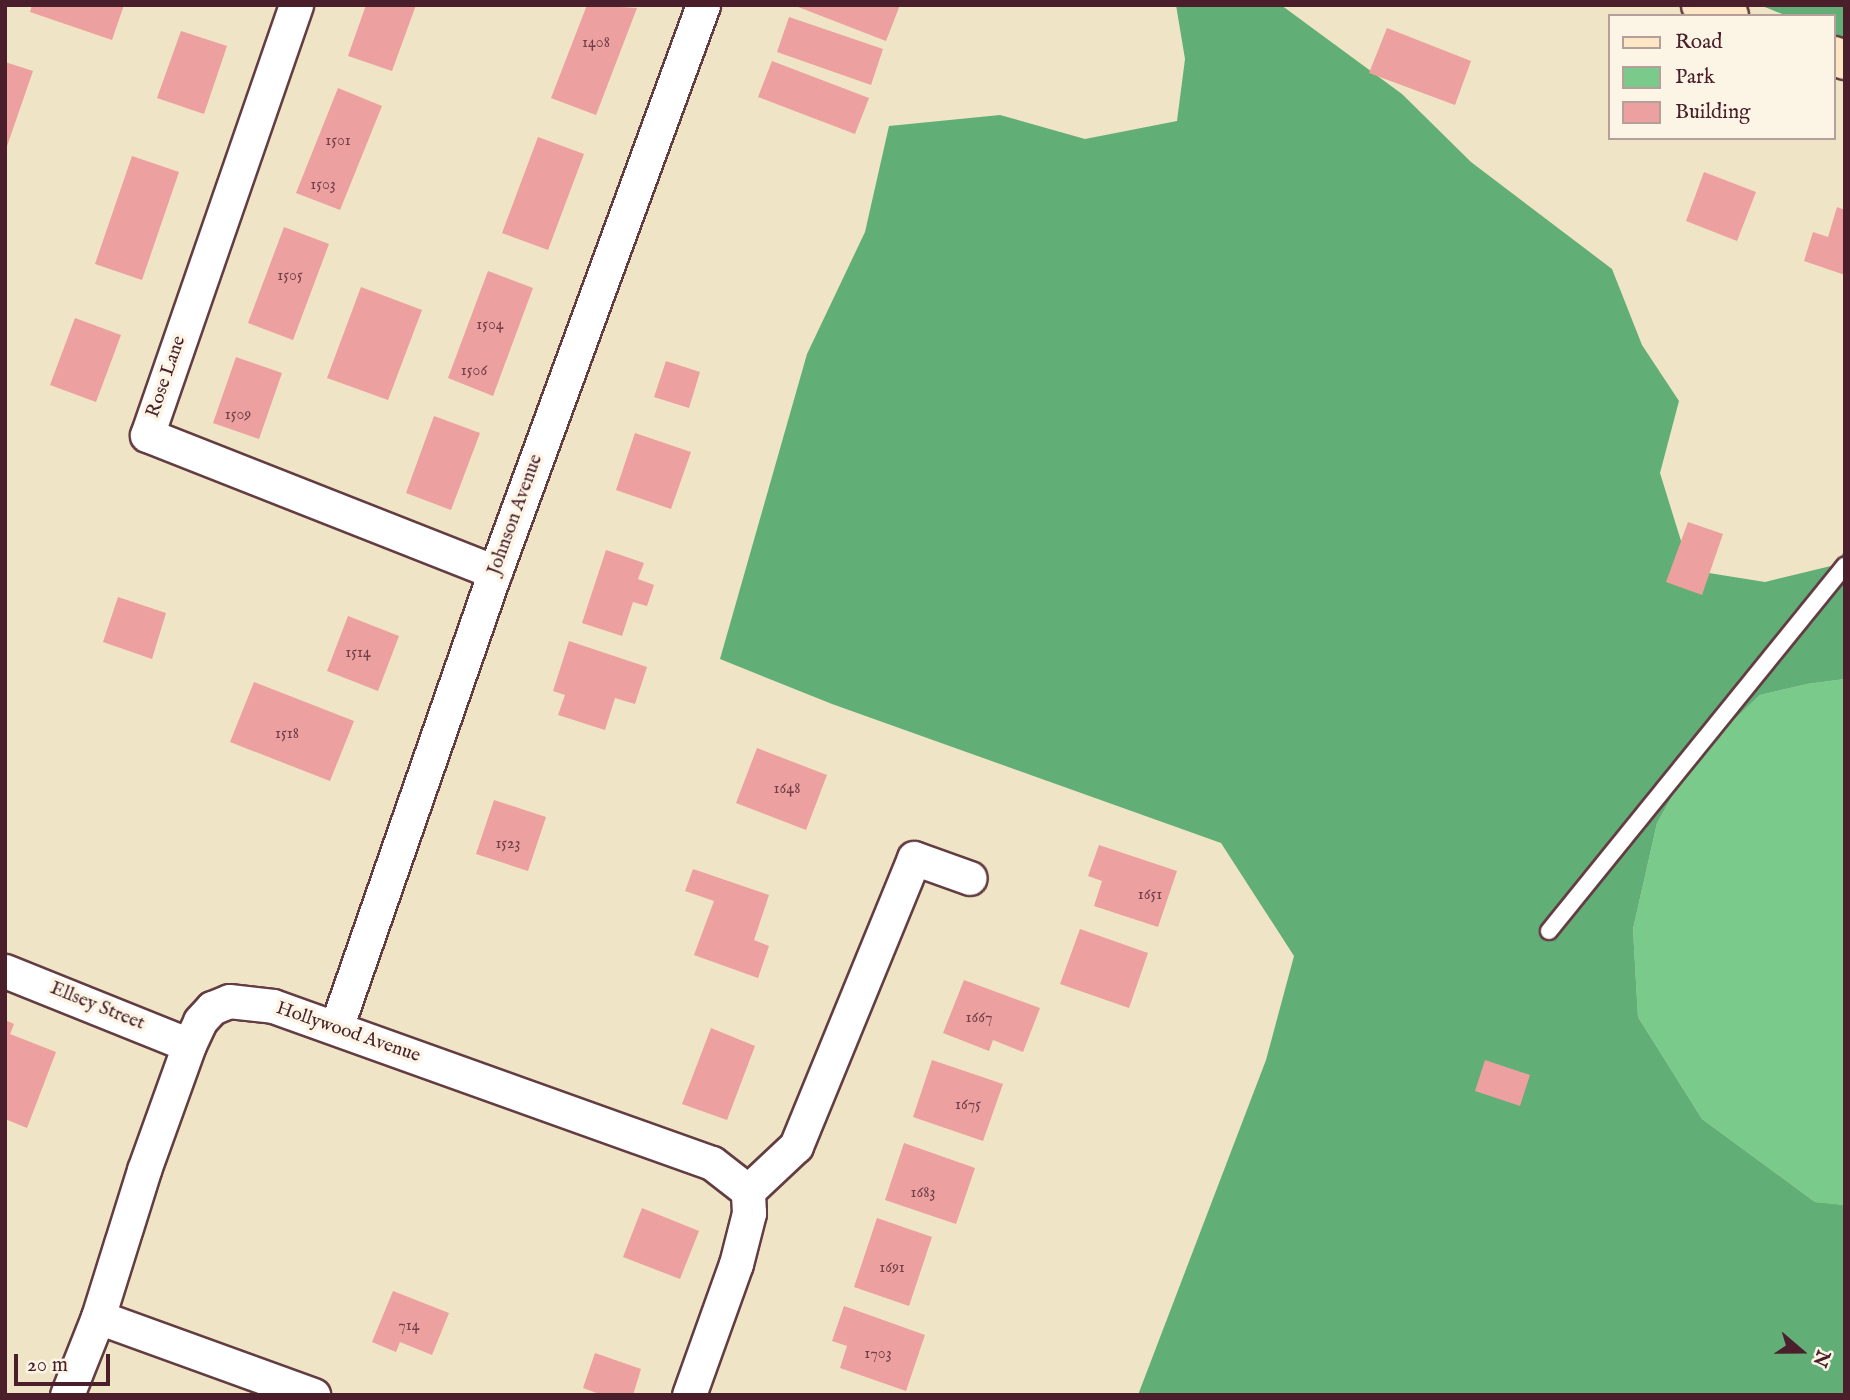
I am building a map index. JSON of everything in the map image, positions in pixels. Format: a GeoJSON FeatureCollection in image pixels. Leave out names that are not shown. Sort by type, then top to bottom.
{"type":"FeatureCollection","features":[{"type":"Feature","properties":{"kind":"street","name":"Rose Lane"},"geometry":{"type":"LineString","coordinates":[[296,5],[147,435],[495,572]]}},
{"type":"Feature","properties":{"kind":"street","name":"Johnson Avenue"},"geometry":{"type":"LineString","coordinates":[[336,1028],[495,572],[703,5]]}},
{"type":"Feature","properties":{"kind":"street"},"geometry":{"type":"LineString","coordinates":[[1702,5],[1724,14]]}},
{"type":"Feature","properties":{"kind":"street"},"geometry":{"type":"LineString","coordinates":[[689,1395],[736,1264],[749,1213],[748,1191],[796,1146],[915,858],[970,878]]}},
{"type":"Feature","properties":{"kind":"street","name":"Ellsey Street"},"geometry":{"type":"LineString","coordinates":[[5,971],[189,1045]]}},
{"type":"Feature","properties":{"kind":"street","name":"Hollywood Avenue"},"geometry":{"type":"LineString","coordinates":[[67,1395],[98,1317],[144,1170],[189,1045],[200,1021],[212,1008],[229,1001],[273,1006],[712,1163],[748,1191]]}},
{"type":"Feature","properties":{"kind":"street"},"geometry":{"type":"LineString","coordinates":[[98,1317],[313,1395]]}},
{"type":"Feature","properties":{"kind":"lane"},"geometry":{"type":"LineString","coordinates":[[1549,931],[1845,566]]}},
{"type":"Feature","properties":{"kind":"green space"},"geometry":{"type":"Polygon","coordinates":[[[1176,5],[1281,5],[1402,94],[1471,162],[1612,269],[1642,345],[1679,401],[1660,473],[1690,570],[1765,582],[1835,565],[1845,550],[1845,679],[1807,684],[1760,695],[1694,758],[1657,823],[1633,929],[1638,1017],[1702,1119],[1815,1202],[1845,1205],[1845,1395],[1138,1395],[1266,1060],[1294,956],[1221,843],[832,704],[720,659],[807,354],[865,232],[889,126],[1000,115],[1085,139],[1177,121],[1185,59],[1176,5]]]}},
{"type":"Feature","properties":{"kind":"green space"},"geometry":{"type":"Polygon","coordinates":[[[1760,5],[1845,5],[1845,38],[1836,35],[1836,14],[1782,14],[1760,5]]]}},
{"type":"Feature","properties":{"kind":"green space"},"geometry":{"type":"Polygon","coordinates":[[[1845,679],[1845,1205],[1815,1202],[1702,1119],[1638,1017],[1633,929],[1657,823],[1694,758],[1760,695],[1807,684],[1845,679]]]}},
{"type":"Feature","properties":{"kind":"building"},"geometry":{"type":"Polygon","coordinates":[[[32,5],[124,5],[112,40],[30,12],[32,5]]]}},
{"type":"Feature","properties":{"kind":"building"},"geometry":{"type":"Polygon","coordinates":[[[366,5],[416,5],[392,71],[348,56],[366,5]]]}},
{"type":"Feature","properties":{"kind":"building"},"geometry":{"type":"Polygon","coordinates":[[[587,5],[637,8],[596,115],[551,98],[587,5]]]}},
{"type":"Feature","properties":{"kind":"building"},"geometry":{"type":"Polygon","coordinates":[[[793,5],[900,5],[886,41],[793,5]]]}},
{"type":"Feature","properties":{"kind":"building"},"geometry":{"type":"Polygon","coordinates":[[[789,17],[883,49],[871,85],[777,52],[789,17]]]}},
{"type":"Feature","properties":{"kind":"building"},"geometry":{"type":"Polygon","coordinates":[[[1387,28],[1471,61],[1455,105],[1369,73],[1387,28]]]}},
{"type":"Feature","properties":{"kind":"building"},"geometry":{"type":"Polygon","coordinates":[[[181,31],[227,46],[204,114],[157,98],[181,31]]]}},
{"type":"Feature","properties":{"kind":"building"},"geometry":{"type":"Polygon","coordinates":[[[772,61],[869,98],[855,134],[758,97],[772,61]]]}},
{"type":"Feature","properties":{"kind":"building"},"geometry":{"type":"Polygon","coordinates":[[[5,62],[33,71],[6,149],[5,149],[5,62]]]}},
{"type":"Feature","properties":{"kind":"building"},"geometry":{"type":"Polygon","coordinates":[[[338,88],[382,106],[340,210],[296,193],[338,88]]]}},
{"type":"Feature","properties":{"kind":"building"},"geometry":{"type":"Polygon","coordinates":[[[538,137],[584,154],[548,250],[502,233],[538,137]]]}},
{"type":"Feature","properties":{"kind":"building"},"geometry":{"type":"Polygon","coordinates":[[[132,156],[179,172],[142,280],[95,264],[132,156]]]}},
{"type":"Feature","properties":{"kind":"building"},"geometry":{"type":"Polygon","coordinates":[[[1704,172],[1756,192],[1737,241],[1686,221],[1704,172]]]}},
{"type":"Feature","properties":{"kind":"building"},"geometry":{"type":"Polygon","coordinates":[[[1837,207],[1845,210],[1845,275],[1804,261],[1813,232],[1828,237],[1837,207]]]}},
{"type":"Feature","properties":{"kind":"building"},"geometry":{"type":"Polygon","coordinates":[[[284,227],[329,244],[293,340],[248,323],[284,227]]]}},
{"type":"Feature","properties":{"kind":"building"},"geometry":{"type":"Polygon","coordinates":[[[488,271],[533,288],[493,396],[448,378],[488,271]]]}},
{"type":"Feature","properties":{"kind":"building"},"geometry":{"type":"Polygon","coordinates":[[[361,287],[422,310],[388,400],[327,378],[361,287]]]}},
{"type":"Feature","properties":{"kind":"building"},"geometry":{"type":"Polygon","coordinates":[[[75,318],[121,335],[96,402],[50,385],[75,318]]]}},
{"type":"Feature","properties":{"kind":"building"},"geometry":{"type":"Polygon","coordinates":[[[236,357],[282,373],[259,439],[213,423],[236,357]]]}},
{"type":"Feature","properties":{"kind":"building"},"geometry":{"type":"Polygon","coordinates":[[[666,361],[700,372],[689,408],[654,397],[666,361]]]}},
{"type":"Feature","properties":{"kind":"building"},"geometry":{"type":"Polygon","coordinates":[[[434,416],[480,433],[451,510],[406,493],[434,416]]]}},
{"type":"Feature","properties":{"kind":"building"},"geometry":{"type":"Polygon","coordinates":[[[635,433],[691,452],[671,509],[616,490],[635,433]]]}},
{"type":"Feature","properties":{"kind":"building"},"geometry":{"type":"Polygon","coordinates":[[[1688,522],[1723,534],[1702,595],[1666,582],[1688,522]]]}},
{"type":"Feature","properties":{"kind":"building"},"geometry":{"type":"Polygon","coordinates":[[[606,550],[644,563],[638,579],[654,585],[647,606],[633,602],[622,636],[582,623],[606,550]]]}},
{"type":"Feature","properties":{"kind":"building"},"geometry":{"type":"Polygon","coordinates":[[[118,597],[166,613],[152,659],[103,642],[118,597]]]}},
{"type":"Feature","properties":{"kind":"building"},"geometry":{"type":"Polygon","coordinates":[[[348,616],[399,636],[378,691],[327,671],[348,616]]]}},
{"type":"Feature","properties":{"kind":"building"},"geometry":{"type":"Polygon","coordinates":[[[569,641],[647,667],[635,704],[615,698],[605,730],[558,715],[565,695],[553,691],[569,641]]]}},
{"type":"Feature","properties":{"kind":"building"},"geometry":{"type":"Polygon","coordinates":[[[254,682],[354,721],[330,781],[230,742],[254,682]]]}},
{"type":"Feature","properties":{"kind":"building"},"geometry":{"type":"Polygon","coordinates":[[[757,748],[827,775],[806,830],[736,803],[757,748]]]}},
{"type":"Feature","properties":{"kind":"building"},"geometry":{"type":"Polygon","coordinates":[[[494,800],[546,817],[528,871],[476,854],[494,800]]]}},
{"type":"Feature","properties":{"kind":"building"},"geometry":{"type":"Polygon","coordinates":[[[1099,845],[1177,871],[1158,927],[1094,906],[1102,881],[1088,876],[1099,845]]]}},
{"type":"Feature","properties":{"kind":"building"},"geometry":{"type":"Polygon","coordinates":[[[693,869],[769,895],[754,940],[769,946],[758,978],[694,955],[714,901],[685,891],[693,869]]]}},
{"type":"Feature","properties":{"kind":"building"},"geometry":{"type":"Polygon","coordinates":[[[1080,929],[1148,953],[1129,1008],[1060,984],[1080,929]]]}},
{"type":"Feature","properties":{"kind":"building"},"geometry":{"type":"Polygon","coordinates":[[[964,980],[1040,1008],[1023,1052],[993,1040],[989,1051],[943,1033],[964,980]]]}},
{"type":"Feature","properties":{"kind":"building"},"geometry":{"type":"Polygon","coordinates":[[[5,1020],[14,1024],[10,1034],[56,1052],[27,1128],[5,1119],[5,1020]]]}},
{"type":"Feature","properties":{"kind":"building"},"geometry":{"type":"Polygon","coordinates":[[[711,1028],[755,1046],[727,1120],[682,1104],[711,1028]]]}},
{"type":"Feature","properties":{"kind":"building"},"geometry":{"type":"Polygon","coordinates":[[[932,1060],[1003,1084],[983,1141],[913,1117],[932,1060]]]}},
{"type":"Feature","properties":{"kind":"building"},"geometry":{"type":"Polygon","coordinates":[[[1485,1060],[1530,1075],[1520,1106],[1475,1091],[1485,1060]]]}},
{"type":"Feature","properties":{"kind":"building"},"geometry":{"type":"Polygon","coordinates":[[[904,1143],[975,1168],[956,1224],[885,1200],[904,1143]]]}},
{"type":"Feature","properties":{"kind":"building"},"geometry":{"type":"Polygon","coordinates":[[[642,1208],[699,1231],[680,1279],[623,1257],[642,1208]]]}},
{"type":"Feature","properties":{"kind":"building"},"geometry":{"type":"Polygon","coordinates":[[[877,1218],[932,1237],[909,1306],[854,1287],[877,1218]]]}},
{"type":"Feature","properties":{"kind":"building"},"geometry":{"type":"Polygon","coordinates":[[[393,1291],[449,1313],[432,1355],[400,1342],[396,1352],[372,1342],[393,1291]]]}},
{"type":"Feature","properties":{"kind":"building"},"geometry":{"type":"Polygon","coordinates":[[[844,1306],[925,1335],[906,1391],[840,1368],[847,1346],[832,1341],[844,1306]]]}},
{"type":"Feature","properties":{"kind":"building"},"geometry":{"type":"Polygon","coordinates":[[[595,1353],[641,1369],[633,1395],[602,1395],[583,1388],[595,1353]]]}}]}
